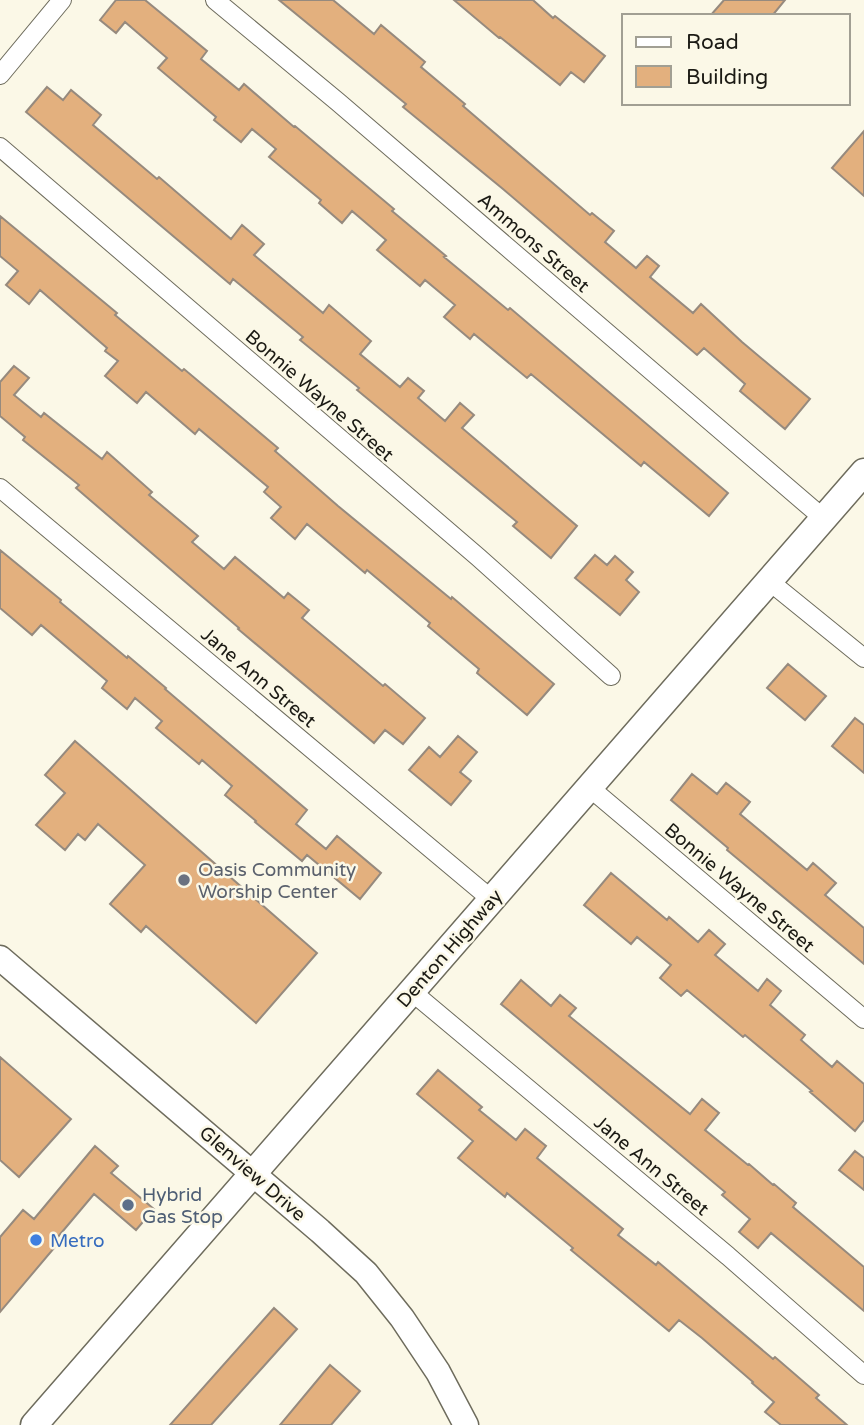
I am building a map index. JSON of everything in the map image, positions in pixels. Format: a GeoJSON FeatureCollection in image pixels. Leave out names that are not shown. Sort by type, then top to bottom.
{"type":"FeatureCollection","features":[{"type":"Feature","properties":{"kind":"main road","name":"Denton Highway"},"geometry":{"type":"LineString","coordinates":[[34,1425],[864,472]]}},
{"type":"Feature","properties":{"kind":"main road","name":"Glenview Drive"},"geometry":{"type":"LineString","coordinates":[[0,958],[366,1273],[417,1339],[466,1425]]}},
{"type":"Feature","properties":{"kind":"street"},"geometry":{"type":"LineString","coordinates":[[0,75],[62,0]]}},
{"type":"Feature","properties":{"kind":"street","name":"Ammons Street"},"geometry":{"type":"LineString","coordinates":[[215,0],[349,111],[823,518]]}},
{"type":"Feature","properties":{"kind":"street","name":"Bonnie Wayne Street"},"geometry":{"type":"LineString","coordinates":[[0,147],[478,558],[611,676]]}},
{"type":"Feature","properties":{"kind":"street","name":"Jane Ann Street"},"geometry":{"type":"LineString","coordinates":[[0,488],[491,899]]}},
{"type":"Feature","properties":{"kind":"street"},"geometry":{"type":"LineString","coordinates":[[769,581],[864,658]]}},
{"type":"Feature","properties":{"kind":"street","name":"Bonnie Wayne Street"},"geometry":{"type":"LineString","coordinates":[[589,787],[864,1019]]}},
{"type":"Feature","properties":{"kind":"street","name":"Jane Ann Street"},"geometry":{"type":"LineString","coordinates":[[411,990],[728,1256],[864,1375]]}},
{"type":"Feature","properties":{"kind":"building"},"geometry":{"type":"Polygon","coordinates":[[[116,0],[145,0],[207,51],[201,59],[239,90],[244,84],[295,126],[394,209],[392,211],[446,256],[444,257],[508,310],[510,308],[728,493],[709,516],[644,462],[641,466],[531,374],[527,378],[474,334],[470,339],[444,317],[455,305],[425,280],[420,286],[377,250],[386,240],[352,211],[342,223],[319,203],[321,200],[269,157],[276,149],[252,129],[241,142],[214,120],[216,117],[158,68],[167,58],[125,22],[116,33],[100,20],[116,0]]]}},
{"type":"Feature","properties":{"kind":"building"},"geometry":{"type":"Polygon","coordinates":[[[279,0],[333,0],[374,34],[381,25],[425,62],[421,67],[465,104],[463,106],[590,215],[592,213],[614,231],[605,242],[636,268],[647,256],[659,266],[650,277],[693,313],[701,304],[810,399],[785,429],[740,391],[745,384],[704,348],[697,355],[403,107],[406,104],[279,0]]]}},
{"type":"Feature","properties":{"kind":"building"},"geometry":{"type":"Polygon","coordinates":[[[454,0],[533,0],[605,56],[584,82],[571,72],[560,85],[454,0]]]}},
{"type":"Feature","properties":{"kind":"building"},"geometry":{"type":"Polygon","coordinates":[[[724,0],[785,0],[774,14],[712,14],[724,0]]]}},
{"type":"Feature","properties":{"kind":"building"},"geometry":{"type":"Polygon","coordinates":[[[47,87],[63,100],[71,90],[101,115],[93,125],[231,239],[242,225],[264,244],[254,255],[323,313],[329,305],[371,341],[360,354],[400,387],[408,378],[424,391],[418,398],[445,421],[460,403],[474,415],[462,428],[577,526],[551,558],[513,526],[517,522],[357,390],[359,388],[300,340],[303,337],[233,279],[230,284],[26,112],[47,87]]]}},
{"type":"Feature","properties":{"kind":"building"},"geometry":{"type":"Polygon","coordinates":[[[864,131],[864,196],[832,168],[864,131]]]}},
{"type":"Feature","properties":{"kind":"building"},"geometry":{"type":"Polygon","coordinates":[[[0,216],[182,371],[184,369],[278,448],[275,451],[338,506],[451,599],[452,597],[554,684],[527,715],[477,673],[479,669],[428,626],[430,623],[307,524],[295,539],[271,518],[281,507],[264,492],[268,487],[199,429],[195,434],[146,392],[137,403],[105,376],[118,361],[105,351],[107,348],[40,290],[29,304],[6,285],[18,271],[0,256],[0,216]]]}},
{"type":"Feature","properties":{"kind":"building"},"geometry":{"type":"Polygon","coordinates":[[[14,366],[29,378],[14,395],[41,417],[44,413],[102,459],[107,452],[152,492],[149,495],[198,536],[192,542],[224,569],[235,557],[284,598],[288,593],[309,610],[302,618],[425,718],[403,744],[385,730],[374,743],[238,629],[76,488],[79,485],[23,440],[25,437],[0,416],[0,382],[14,366]]]}},
{"type":"Feature","properties":{"kind":"building"},"geometry":{"type":"Polygon","coordinates":[[[0,550],[307,810],[296,824],[326,849],[337,836],[381,873],[360,899],[307,855],[302,861],[255,822],[225,795],[232,786],[202,760],[199,764],[156,728],[162,721],[135,698],[127,709],[102,688],[107,681],[41,625],[32,635],[0,608],[0,550]]]}},
{"type":"Feature","properties":{"kind":"building"},"geometry":{"type":"Polygon","coordinates":[[[595,555],[607,565],[615,556],[633,572],[626,580],[639,592],[620,615],[575,578],[595,555]]]}},
{"type":"Feature","properties":{"kind":"building"},"geometry":{"type":"Polygon","coordinates":[[[788,664],[826,696],[805,720],[767,688],[788,664]]]}},
{"type":"Feature","properties":{"kind":"building"},"geometry":{"type":"Polygon","coordinates":[[[855,718],[864,725],[864,773],[832,746],[855,718]]]}},
{"type":"Feature","properties":{"kind":"building"},"geometry":{"type":"Polygon","coordinates":[[[458,736],[477,752],[460,772],[471,781],[451,805],[409,770],[429,747],[440,757],[458,736]]]}},
{"type":"Feature","properties":{"kind":"building"},"geometry":{"type":"Polygon","coordinates":[[[75,741],[317,953],[256,1023],[146,926],[141,932],[110,904],[145,865],[98,824],[85,840],[78,834],[65,850],[36,825],[65,793],[45,775],[75,741]]]}},
{"type":"Feature","properties":{"kind":"building"},"geometry":{"type":"Polygon","coordinates":[[[692,774],[717,794],[726,783],[750,802],[740,814],[807,870],[813,863],[836,883],[825,895],[864,928],[864,964],[671,800],[692,774]]]}},
{"type":"Feature","properties":{"kind":"building"},"geometry":{"type":"Polygon","coordinates":[[[611,873],[698,942],[709,930],[725,944],[715,955],[758,991],[767,979],[781,991],[770,1005],[805,1035],[801,1040],[832,1067],[837,1061],[864,1084],[864,1120],[855,1131],[745,1035],[743,1037],[687,990],[681,996],[660,978],[671,965],[637,937],[631,944],[584,905],[611,873]]]}},
{"type":"Feature","properties":{"kind":"building"},"geometry":{"type":"Polygon","coordinates":[[[521,980],[551,1006],[560,995],[576,1008],[569,1016],[690,1114],[702,1099],[719,1113],[705,1130],[774,1184],[796,1203],[793,1207],[864,1267],[864,1311],[771,1233],[758,1248],[739,1232],[750,1219],[722,1195],[725,1192],[501,1004],[521,980]]]}},
{"type":"Feature","properties":{"kind":"building"},"geometry":{"type":"Polygon","coordinates":[[[0,1057],[71,1119],[19,1177],[0,1160],[0,1057]]]}},
{"type":"Feature","properties":{"kind":"building"},"geometry":{"type":"Polygon","coordinates":[[[438,1070],[482,1107],[479,1110],[516,1140],[525,1129],[546,1146],[537,1158],[623,1229],[618,1235],[656,1265],[658,1262],[773,1359],[775,1357],[819,1395],[816,1398],[847,1425],[781,1425],[765,1412],[774,1402],[702,1338],[679,1320],[669,1331],[507,1193],[505,1197],[458,1158],[473,1141],[417,1094],[438,1070]]]}},
{"type":"Feature","properties":{"kind":"building"},"geometry":{"type":"Polygon","coordinates":[[[95,1146],[118,1166],[111,1173],[154,1209],[136,1230],[94,1194],[57,1238],[60,1241],[0,1312],[0,1237],[23,1210],[34,1219],[95,1146]]]}},
{"type":"Feature","properties":{"kind":"building"},"geometry":{"type":"Polygon","coordinates":[[[855,1151],[864,1158],[864,1190],[839,1170],[855,1151]]]}},
{"type":"Feature","properties":{"kind":"building"},"geometry":{"type":"Polygon","coordinates":[[[274,1308],[297,1329],[211,1425],[170,1425],[274,1308]]]}},
{"type":"Feature","properties":{"kind":"building"},"geometry":{"type":"Polygon","coordinates":[[[330,1365],[360,1391],[331,1425],[280,1425],[330,1365]]]}},
{"type":"Feature","properties":{"kind":"place","name":"Oasis Community Worship Center"},"geometry":{"type":"Point","coordinates":[184,880]}},
{"type":"Feature","properties":{"kind":"place","name":"Hybrid Gas Stop"},"geometry":{"type":"Point","coordinates":[128,1205]}},
{"type":"Feature","properties":{"kind":"place","name":"Metro"},"geometry":{"type":"Point","coordinates":[36,1240]}}]}
